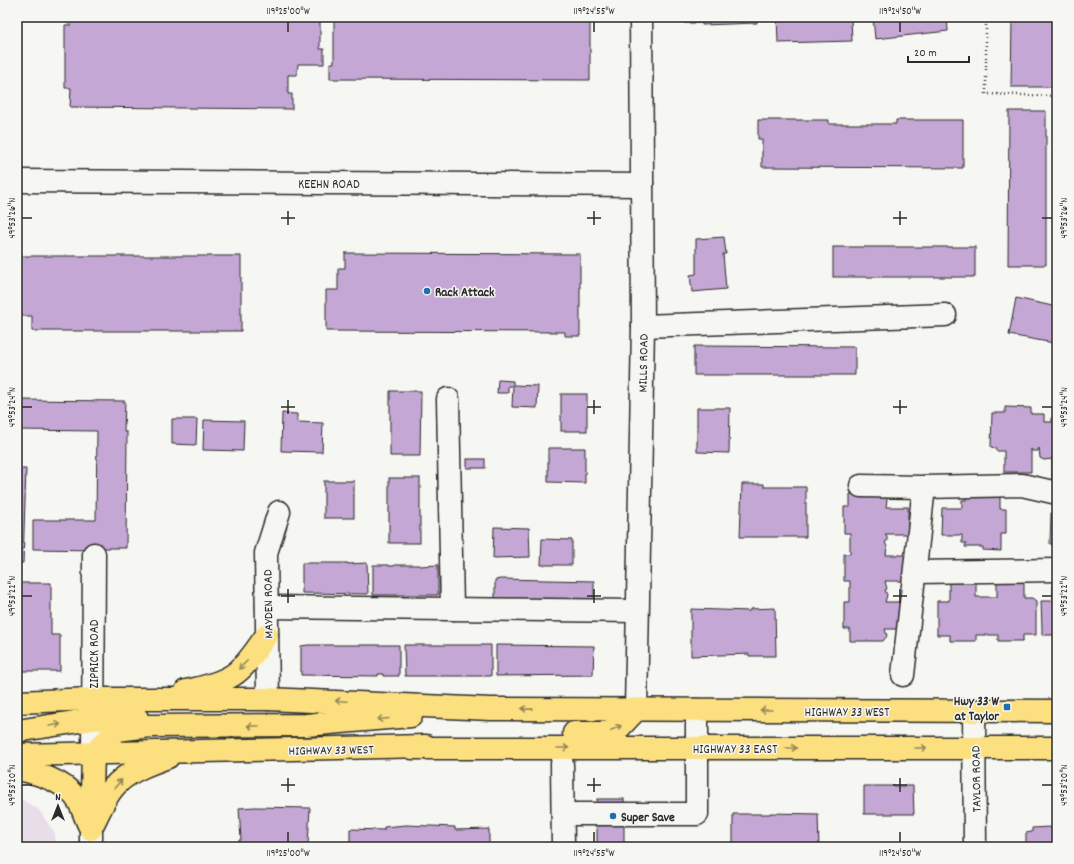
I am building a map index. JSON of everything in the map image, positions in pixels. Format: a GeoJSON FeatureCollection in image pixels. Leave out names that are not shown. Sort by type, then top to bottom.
{"type":"FeatureCollection","features":[{"type":"Feature","properties":{"kind":"main road"},"geometry":{"type":"LineString","coordinates":[[139,699],[203,688],[233,675],[249,659],[267,635]]}},
{"type":"Feature","properties":{"kind":"main road"},"geometry":{"type":"LineString","coordinates":[[17,731],[93,709],[227,717],[268,698]]}},
{"type":"Feature","properties":{"kind":"main road","name":"HIGHWAY 33 WEST"},"geometry":{"type":"LineString","coordinates":[[17,702],[93,709],[139,699],[268,698],[491,709],[1057,711]]}},
{"type":"Feature","properties":{"kind":"main road"},"geometry":{"type":"LineString","coordinates":[[91,838],[93,754],[117,730],[150,726],[306,725],[491,709]]}},
{"type":"Feature","properties":{"kind":"main road","name":"HIGHWAY 33 WEST"},"geometry":{"type":"LineString","coordinates":[[17,754],[412,748],[534,734],[602,733],[619,728],[636,710]]}},
{"type":"Feature","properties":{"kind":"main road","name":"HIGHWAY 33 EAST"},"geometry":{"type":"LineString","coordinates":[[412,748],[1057,748]]}},
{"type":"Feature","properties":{"kind":"main road"},"geometry":{"type":"LineString","coordinates":[[91,838],[104,802],[120,780],[141,768],[180,752]]}},
{"type":"Feature","properties":{"kind":"main road"},"geometry":{"type":"LineString","coordinates":[[17,769],[32,772],[62,785],[78,801],[91,838]]}},
{"type":"Feature","properties":{"kind":"street","name":"MILLS ROAD"},"geometry":{"type":"LineString","coordinates":[[636,710],[643,326],[641,17]]}},
{"type":"Feature","properties":{"kind":"street","name":"KEEHN ROAD"},"geometry":{"type":"LineString","coordinates":[[17,182],[642,185]]}},
{"type":"Feature","properties":{"kind":"street"},"geometry":{"type":"LineString","coordinates":[[643,326],[945,316]]}},
{"type":"Feature","properties":{"kind":"street"},"geometry":{"type":"LineString","coordinates":[[448,399],[452,609]]}},
{"type":"Feature","properties":{"kind":"street"},"geometry":{"type":"LineString","coordinates":[[861,486],[924,487],[1022,485],[1057,493]]}},
{"type":"Feature","properties":{"kind":"street"},"geometry":{"type":"LineString","coordinates":[[903,675],[916,572],[924,487]]}},
{"type":"Feature","properties":{"kind":"street","name":"MAYDEN ROAD"},"geometry":{"type":"LineString","coordinates":[[268,698],[266,554],[279,512]]}},
{"type":"Feature","properties":{"kind":"street","name":"ZIPRICK ROAD"},"geometry":{"type":"LineString","coordinates":[[93,754],[94,554]]}},
{"type":"Feature","properties":{"kind":"street"},"geometry":{"type":"LineString","coordinates":[[916,572],[1057,570]]}},
{"type":"Feature","properties":{"kind":"street"},"geometry":{"type":"LineString","coordinates":[[267,607],[637,611]]}},
{"type":"Feature","properties":{"kind":"street"},"geometry":{"type":"LineString","coordinates":[[563,814],[697,814],[697,710]]}},
{"type":"Feature","properties":{"kind":"street","name":"TAYLOR ROAD"},"geometry":{"type":"LineString","coordinates":[[974,711],[975,847]]}},
{"type":"Feature","properties":{"kind":"street"},"geometry":{"type":"LineString","coordinates":[[562,764],[563,847]]}},
{"type":"Feature","properties":{"kind":"path"},"geometry":{"type":"LineString","coordinates":[[986,17],[986,94],[1057,96]]}},
{"type":"Feature","properties":{"kind":"shaded area"},"geometry":{"type":"Polygon","coordinates":[[[17,797],[38,809],[55,833],[56,847],[17,847],[17,797]]]}},
{"type":"Feature","properties":{"kind":"building"},"geometry":{"type":"Polygon","coordinates":[[[71,17],[320,17],[320,49],[324,49],[324,64],[298,64],[297,75],[288,75],[288,94],[292,94],[292,109],[70,107],[71,88],[65,88],[65,25],[71,25],[71,17]]]}},
{"type":"Feature","properties":{"kind":"building"},"geometry":{"type":"Polygon","coordinates":[[[334,17],[590,17],[590,80],[330,79],[330,63],[334,63],[334,17]]]}},
{"type":"Feature","properties":{"kind":"building"},"geometry":{"type":"Polygon","coordinates":[[[684,17],[757,17],[757,23],[702,25],[702,23],[684,23],[684,17]]]}},
{"type":"Feature","properties":{"kind":"building"},"geometry":{"type":"Polygon","coordinates":[[[777,17],[851,17],[852,41],[778,43],[777,17]]]}},
{"type":"Feature","properties":{"kind":"building"},"geometry":{"type":"Polygon","coordinates":[[[873,17],[947,17],[948,31],[875,39],[873,17]]]}},
{"type":"Feature","properties":{"kind":"building"},"geometry":{"type":"Polygon","coordinates":[[[1012,17],[1057,17],[1056,87],[1011,87],[1012,17]]]}},
{"type":"Feature","properties":{"kind":"building"},"geometry":{"type":"Polygon","coordinates":[[[1009,111],[1046,111],[1046,265],[1008,265],[1009,111]]]}},
{"type":"Feature","properties":{"kind":"building"},"geometry":{"type":"Polygon","coordinates":[[[758,120],[829,120],[829,124],[896,124],[896,120],[963,120],[963,168],[762,167],[762,139],[758,139],[758,120]]]}},
{"type":"Feature","properties":{"kind":"building"},"geometry":{"type":"Polygon","coordinates":[[[724,237],[726,254],[723,254],[726,289],[692,292],[690,275],[696,274],[696,239],[724,237]]]}},
{"type":"Feature","properties":{"kind":"building"},"geometry":{"type":"Polygon","coordinates":[[[833,247],[975,247],[975,277],[833,277],[833,247]]]}},
{"type":"Feature","properties":{"kind":"building"},"geometry":{"type":"Polygon","coordinates":[[[345,253],[580,254],[580,336],[565,336],[565,332],[326,331],[326,290],[338,290],[338,268],[345,268],[345,253]]]}},
{"type":"Feature","properties":{"kind":"building"},"geometry":{"type":"Polygon","coordinates":[[[17,256],[241,256],[241,331],[32,331],[32,316],[17,316],[17,256]]]}},
{"type":"Feature","properties":{"kind":"building"},"geometry":{"type":"Polygon","coordinates":[[[1016,298],[1057,307],[1057,351],[1052,350],[1054,343],[1009,335],[1016,298]]]}},
{"type":"Feature","properties":{"kind":"building"},"geometry":{"type":"Polygon","coordinates":[[[694,346],[855,347],[855,375],[694,375],[694,346]]]}},
{"type":"Feature","properties":{"kind":"building"},"geometry":{"type":"Polygon","coordinates":[[[498,380],[513,381],[513,385],[538,386],[537,408],[512,407],[513,386],[508,386],[508,393],[497,393],[498,380]]]}},
{"type":"Feature","properties":{"kind":"building"},"geometry":{"type":"Polygon","coordinates":[[[390,391],[421,391],[420,456],[390,456],[390,391]]]}},
{"type":"Feature","properties":{"kind":"building"},"geometry":{"type":"Polygon","coordinates":[[[561,394],[587,394],[587,431],[561,431],[561,394]]]}},
{"type":"Feature","properties":{"kind":"building"},"geometry":{"type":"Polygon","coordinates":[[[17,400],[125,401],[124,432],[127,432],[126,548],[97,548],[97,550],[33,549],[33,520],[96,520],[97,431],[18,430],[17,469],[17,400]]]}},
{"type":"Feature","properties":{"kind":"building"},"geometry":{"type":"Polygon","coordinates":[[[1005,407],[1031,408],[1031,414],[1044,414],[1044,422],[1052,422],[1052,417],[1057,417],[1057,482],[1052,482],[1052,459],[1044,460],[1040,458],[1039,448],[1038,451],[1032,451],[1031,449],[1031,472],[1004,472],[1004,451],[996,451],[996,448],[991,447],[992,413],[1005,413],[1005,407]]]}},
{"type":"Feature","properties":{"kind":"building"},"geometry":{"type":"Polygon","coordinates":[[[697,408],[730,408],[729,453],[697,452],[697,408]]]}},
{"type":"Feature","properties":{"kind":"building"},"geometry":{"type":"Polygon","coordinates":[[[282,413],[297,414],[297,422],[323,423],[322,452],[281,451],[282,413]]]}},
{"type":"Feature","properties":{"kind":"building"},"geometry":{"type":"Polygon","coordinates":[[[172,419],[197,419],[196,445],[172,444],[172,419]]]}},
{"type":"Feature","properties":{"kind":"building"},"geometry":{"type":"Polygon","coordinates":[[[204,420],[244,421],[243,451],[203,450],[204,420]]]}},
{"type":"Feature","properties":{"kind":"building"},"geometry":{"type":"Polygon","coordinates":[[[548,448],[585,448],[585,483],[548,482],[548,448]]]}},
{"type":"Feature","properties":{"kind":"building"},"geometry":{"type":"Polygon","coordinates":[[[467,459],[485,459],[485,468],[467,468],[467,459]]]}},
{"type":"Feature","properties":{"kind":"building"},"geometry":{"type":"Polygon","coordinates":[[[17,469],[26,469],[23,563],[17,563],[17,469]]]}},
{"type":"Feature","properties":{"kind":"building"},"geometry":{"type":"Polygon","coordinates":[[[389,478],[420,478],[420,543],[389,543],[389,478]]]}},
{"type":"Feature","properties":{"kind":"building"},"geometry":{"type":"Polygon","coordinates":[[[324,481],[354,481],[354,518],[324,518],[324,481]]]}},
{"type":"Feature","properties":{"kind":"building"},"geometry":{"type":"Polygon","coordinates":[[[742,484],[764,484],[764,487],[806,487],[806,537],[740,537],[742,484]]]}},
{"type":"Feature","properties":{"kind":"building"},"geometry":{"type":"Polygon","coordinates":[[[850,494],[884,494],[887,499],[886,507],[908,507],[908,534],[885,534],[887,536],[887,541],[885,542],[887,547],[886,555],[908,555],[908,581],[885,581],[887,589],[885,590],[887,595],[885,602],[908,602],[908,629],[885,629],[887,636],[883,641],[850,641],[850,629],[844,629],[844,602],[850,602],[850,581],[844,581],[844,554],[850,554],[850,533],[844,533],[844,507],[850,507],[850,494]]]}},
{"type":"Feature","properties":{"kind":"building"},"geometry":{"type":"Polygon","coordinates":[[[966,496],[1000,496],[1000,509],[1006,509],[1006,534],[1001,534],[1001,551],[983,550],[983,547],[965,547],[966,543],[962,543],[962,535],[941,535],[942,508],[962,508],[962,500],[966,500],[966,496]]]}},
{"type":"Feature","properties":{"kind":"building"},"geometry":{"type":"Polygon","coordinates":[[[1051,513],[1057,513],[1057,544],[1050,544],[1051,513]]]}},
{"type":"Feature","properties":{"kind":"building"},"geometry":{"type":"Polygon","coordinates":[[[494,527],[529,528],[530,557],[493,558],[494,527]]]}},
{"type":"Feature","properties":{"kind":"building"},"geometry":{"type":"Polygon","coordinates":[[[542,539],[572,540],[572,565],[541,565],[542,539]]]}},
{"type":"Feature","properties":{"kind":"building"},"geometry":{"type":"Polygon","coordinates":[[[302,563],[367,563],[368,594],[302,593],[302,563]]]}},
{"type":"Feature","properties":{"kind":"building"},"geometry":{"type":"Polygon","coordinates":[[[373,565],[438,565],[438,595],[373,595],[373,565]]]}},
{"type":"Feature","properties":{"kind":"building"},"geometry":{"type":"Polygon","coordinates":[[[949,577],[976,577],[976,597],[997,597],[997,577],[1024,577],[1024,598],[1032,598],[1036,601],[1036,635],[1023,635],[1023,641],[998,641],[998,635],[976,635],[976,641],[950,641],[950,635],[937,635],[937,601],[949,601],[949,577]]]}},
{"type":"Feature","properties":{"kind":"building"},"geometry":{"type":"Polygon","coordinates":[[[1053,577],[1057,577],[1057,641],[1054,641],[1054,635],[1042,635],[1041,601],[1053,601],[1053,577]]]}},
{"type":"Feature","properties":{"kind":"building"},"geometry":{"type":"Polygon","coordinates":[[[495,580],[594,581],[594,608],[495,607],[495,580]]]}},
{"type":"Feature","properties":{"kind":"building"},"geometry":{"type":"Polygon","coordinates":[[[17,583],[51,583],[51,635],[60,635],[60,671],[17,671],[17,583]]]}},
{"type":"Feature","properties":{"kind":"building"},"geometry":{"type":"Polygon","coordinates":[[[775,608],[776,656],[749,656],[749,654],[691,656],[691,609],[750,611],[750,609],[775,608]]]}},
{"type":"Feature","properties":{"kind":"building"},"geometry":{"type":"Polygon","coordinates":[[[399,645],[399,676],[383,676],[383,674],[378,674],[378,676],[301,675],[301,646],[399,645]]]}},
{"type":"Feature","properties":{"kind":"building"},"geometry":{"type":"Polygon","coordinates":[[[404,645],[491,645],[491,676],[405,676],[404,645]]]}},
{"type":"Feature","properties":{"kind":"building"},"geometry":{"type":"Polygon","coordinates":[[[496,645],[594,646],[593,675],[496,676],[496,645]]]}},
{"type":"Feature","properties":{"kind":"building"},"geometry":{"type":"Polygon","coordinates":[[[864,786],[913,786],[914,814],[864,814],[864,786]]]}},
{"type":"Feature","properties":{"kind":"building"},"geometry":{"type":"Polygon","coordinates":[[[597,799],[624,799],[624,847],[597,847],[597,799]]]}},
{"type":"Feature","properties":{"kind":"building"},"geometry":{"type":"Polygon","coordinates":[[[239,808],[310,808],[308,844],[302,844],[302,847],[239,847],[239,840],[241,840],[239,808]]]}},
{"type":"Feature","properties":{"kind":"building"},"geometry":{"type":"Polygon","coordinates":[[[733,814],[818,814],[819,847],[733,847],[733,814]]]}},
{"type":"Feature","properties":{"kind":"building"},"geometry":{"type":"Polygon","coordinates":[[[406,825],[455,827],[455,830],[489,829],[489,847],[350,847],[350,829],[384,830],[384,827],[406,825]]]}},
{"type":"Feature","properties":{"kind":"building"},"geometry":{"type":"Polygon","coordinates":[[[1050,827],[1057,829],[1057,847],[1023,847],[1023,844],[1026,844],[1026,833],[1032,832],[1032,828],[1050,827]]]}},
{"type":"Feature","properties":{"kind":"place","name":"Rack Attack"},"geometry":{"type":"Point","coordinates":[427,291]}},
{"type":"Feature","properties":{"kind":"place","name":"Hwy 33 W at Taylor"},"geometry":{"type":"Point","coordinates":[1007,707]}},
{"type":"Feature","properties":{"kind":"place","name":"Super Save"},"geometry":{"type":"Point","coordinates":[613,816]}}]}
